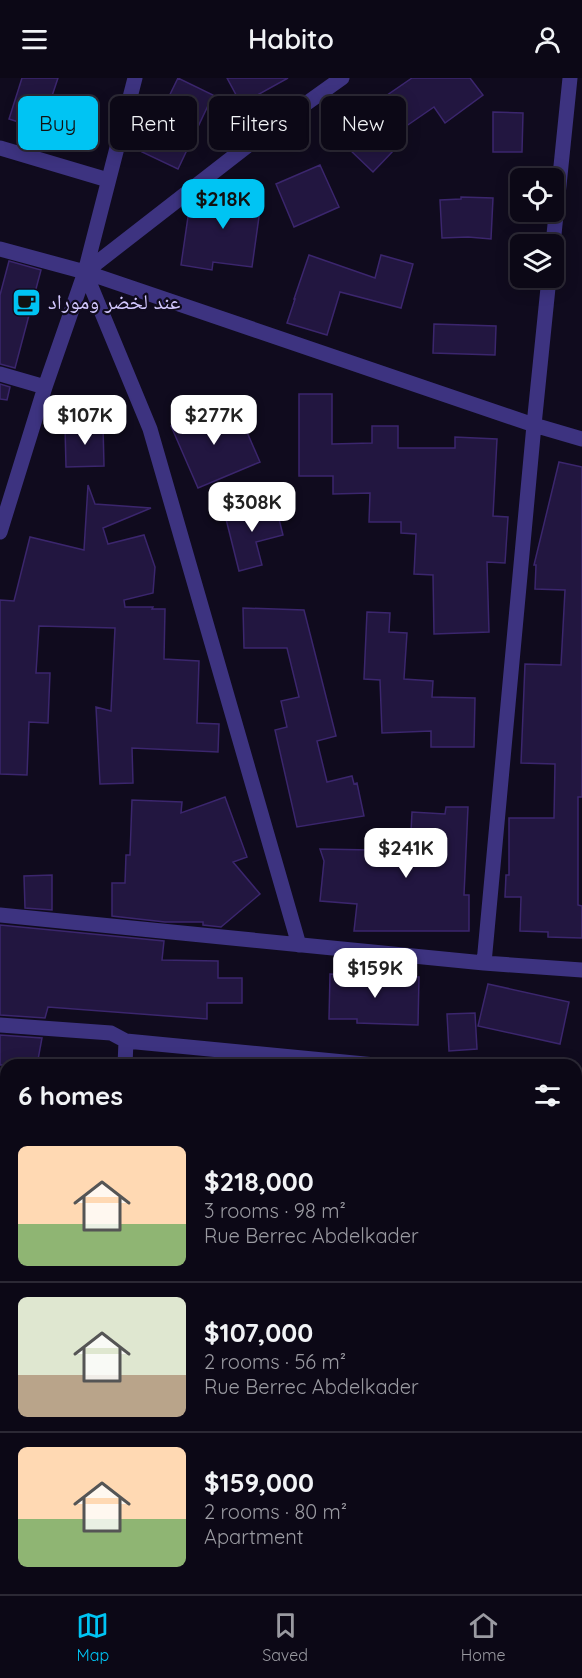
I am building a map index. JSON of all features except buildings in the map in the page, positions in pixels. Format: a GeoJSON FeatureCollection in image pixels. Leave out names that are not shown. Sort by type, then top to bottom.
{"type":"FeatureCollection","features":[{"type":"Feature","properties":{"kind":"street"},"geometry":{"type":"LineString","coordinates":[[0,532],[45,387],[85,272],[135,78]]}},
{"type":"Feature","properties":{"kind":"street"},"geometry":{"type":"LineString","coordinates":[[85,272],[251,143],[342,78]]}},
{"type":"Feature","properties":{"kind":"street"},"geometry":{"type":"LineString","coordinates":[[554,234],[570,78]]}},
{"type":"Feature","properties":{"kind":"street"},"geometry":{"type":"LineString","coordinates":[[0,148],[108,180]]}},
{"type":"Feature","properties":{"kind":"street"},"geometry":{"type":"LineString","coordinates":[[0,249],[85,272],[534,425],[582,439]]}},
{"type":"Feature","properties":{"kind":"street"},"geometry":{"type":"LineString","coordinates":[[85,272],[150,429],[299,945]]}},
{"type":"Feature","properties":{"kind":"street"},"geometry":{"type":"LineString","coordinates":[[484,963],[548,288]]}},
{"type":"Feature","properties":{"kind":"street"},"geometry":{"type":"LineString","coordinates":[[0,374],[45,387]]}},
{"type":"Feature","properties":{"kind":"street"},"geometry":{"type":"LineString","coordinates":[[0,915],[484,963],[582,970]]}},
{"type":"Feature","properties":{"kind":"street"},"geometry":{"type":"LineString","coordinates":[[0,1025],[111,1033],[126,1041],[313,1059]]}},
{"type":"Feature","properties":{"kind":"street"},"geometry":{"type":"LineString","coordinates":[[125,1059],[126,1041]]}},
{"type":"Feature","properties":{"kind":"place","name":"عند لخضر وموراد"},"geometry":{"type":"Point","coordinates":[27,302]}}]}
